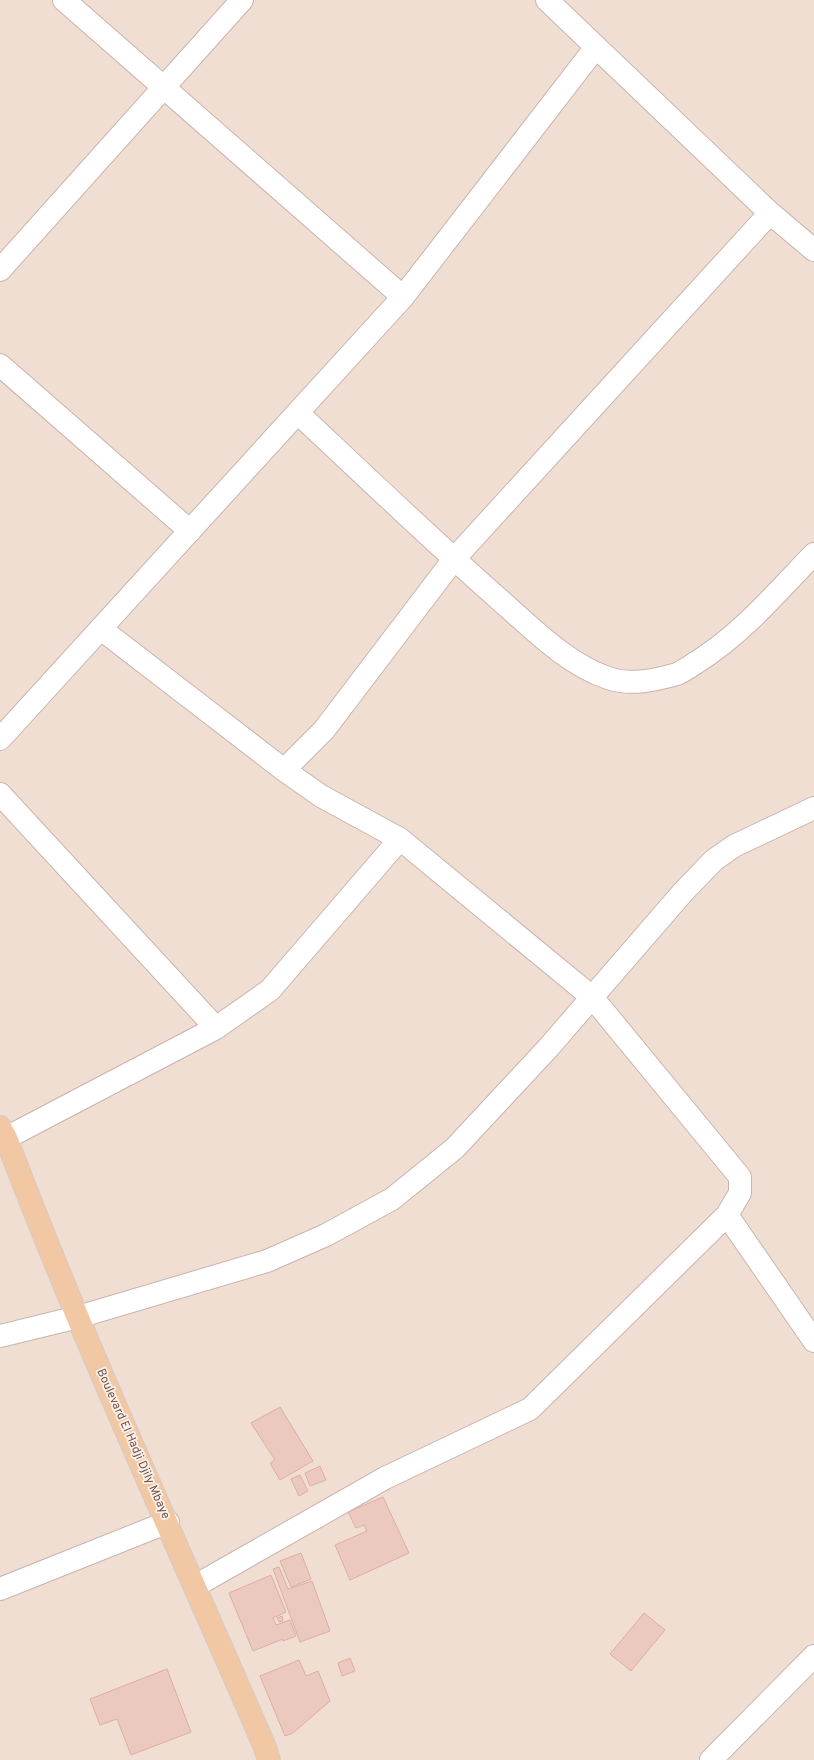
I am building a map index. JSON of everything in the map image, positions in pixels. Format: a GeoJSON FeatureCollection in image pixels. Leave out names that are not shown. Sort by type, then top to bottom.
{"type":"FeatureCollection","features":[{"type":"Feature","properties":{"kind":"main road","name":"Boulevard El Hadji Djily Mbaye"},"geometry":{"type":"LineString","coordinates":[[3,1132],[78,1316],[168,1522],[269,1760]]}},
{"type":"Feature","properties":{"kind":"street"},"geometry":{"type":"LineString","coordinates":[[64,0],[164,86],[403,297]]}},
{"type":"Feature","properties":{"kind":"street"},"geometry":{"type":"LineString","coordinates":[[0,270],[242,0]]}},
{"type":"Feature","properties":{"kind":"street"},"geometry":{"type":"LineString","coordinates":[[547,0],[770,213],[814,250]]}},
{"type":"Feature","properties":{"kind":"street"},"geometry":{"type":"LineString","coordinates":[[0,739],[299,414],[403,297],[596,47]]}},
{"type":"Feature","properties":{"kind":"street"},"geometry":{"type":"LineString","coordinates":[[284,770],[324,730],[454,559],[770,213]]}},
{"type":"Feature","properties":{"kind":"street"},"geometry":{"type":"LineString","coordinates":[[0,365],[190,531]]}},
{"type":"Feature","properties":{"kind":"street"},"geometry":{"type":"LineString","coordinates":[[299,414],[454,559],[535,630],[579,664],[608,678],[626,682],[649,680],[679,673],[716,649],[756,614],[814,554]]}},
{"type":"Feature","properties":{"kind":"street"},"geometry":{"type":"LineString","coordinates":[[100,629],[284,770],[321,796],[400,840],[592,997],[740,1177],[740,1193],[727,1216],[530,1409],[385,1478],[195,1586]]}},
{"type":"Feature","properties":{"kind":"street"},"geometry":{"type":"LineString","coordinates":[[0,794],[216,1028]]}},
{"type":"Feature","properties":{"kind":"street"},"geometry":{"type":"LineString","coordinates":[[0,1336],[78,1316],[267,1261],[326,1235],[392,1200],[455,1148],[549,1047],[684,891],[714,860],[734,846],[814,808]]}},
{"type":"Feature","properties":{"kind":"street"},"geometry":{"type":"LineString","coordinates":[[3,1132],[216,1028],[270,990],[400,840]]}},
{"type":"Feature","properties":{"kind":"street"},"geometry":{"type":"LineString","coordinates":[[727,1216],[814,1341]]}},
{"type":"Feature","properties":{"kind":"street"},"geometry":{"type":"LineString","coordinates":[[0,1589],[168,1522]]}},
{"type":"Feature","properties":{"kind":"street"},"geometry":{"type":"LineString","coordinates":[[711,1760],[814,1657]]}},
{"type":"Feature","properties":{"kind":"shaded area"},"geometry":{"type":"Polygon","coordinates":[[[0,0],[814,0],[814,1760],[0,1760],[0,0]]]}},
{"type":"Feature","properties":{"kind":"building"},"geometry":{"type":"Polygon","coordinates":[[[280,1407],[313,1461],[280,1480],[270,1463],[275,1460],[251,1423],[280,1407]]]}},
{"type":"Feature","properties":{"kind":"building"},"geometry":{"type":"Polygon","coordinates":[[[320,1466],[326,1480],[310,1486],[305,1473],[320,1466]]]}},
{"type":"Feature","properties":{"kind":"building"},"geometry":{"type":"Polygon","coordinates":[[[300,1475],[308,1491],[299,1496],[291,1479],[300,1475]]]}},
{"type":"Feature","properties":{"kind":"building"},"geometry":{"type":"Polygon","coordinates":[[[383,1497],[409,1553],[350,1580],[335,1545],[367,1531],[364,1525],[356,1528],[348,1512],[383,1497]]]}},
{"type":"Feature","properties":{"kind":"building"},"geometry":{"type":"Polygon","coordinates":[[[301,1553],[311,1579],[291,1587],[280,1561],[301,1553]]]}},
{"type":"Feature","properties":{"kind":"building"},"geometry":{"type":"Polygon","coordinates":[[[279,1567],[288,1589],[312,1581],[330,1631],[300,1642],[273,1569],[279,1567]]]}},
{"type":"Feature","properties":{"kind":"building"},"geometry":{"type":"Polygon","coordinates":[[[271,1575],[286,1612],[273,1618],[276,1625],[290,1620],[296,1636],[283,1641],[283,1639],[253,1651],[229,1593],[271,1575]]]}},
{"type":"Feature","properties":{"kind":"building"},"geometry":{"type":"Polygon","coordinates":[[[644,1613],[665,1630],[631,1671],[610,1654],[644,1613]]]}},
{"type":"Feature","properties":{"kind":"building"},"geometry":{"type":"Polygon","coordinates":[[[282,1616],[283,1621],[279,1622],[277,1618],[282,1616]]]}},
{"type":"Feature","properties":{"kind":"building"},"geometry":{"type":"Polygon","coordinates":[[[350,1658],[355,1671],[342,1676],[338,1663],[350,1658]]]}},
{"type":"Feature","properties":{"kind":"building"},"geometry":{"type":"Polygon","coordinates":[[[299,1660],[306,1676],[318,1671],[330,1701],[293,1733],[285,1736],[260,1676],[299,1660]]]}},
{"type":"Feature","properties":{"kind":"building"},"geometry":{"type":"Polygon","coordinates":[[[167,1669],[191,1732],[131,1755],[117,1719],[100,1725],[90,1699],[167,1669]]]}}]}
